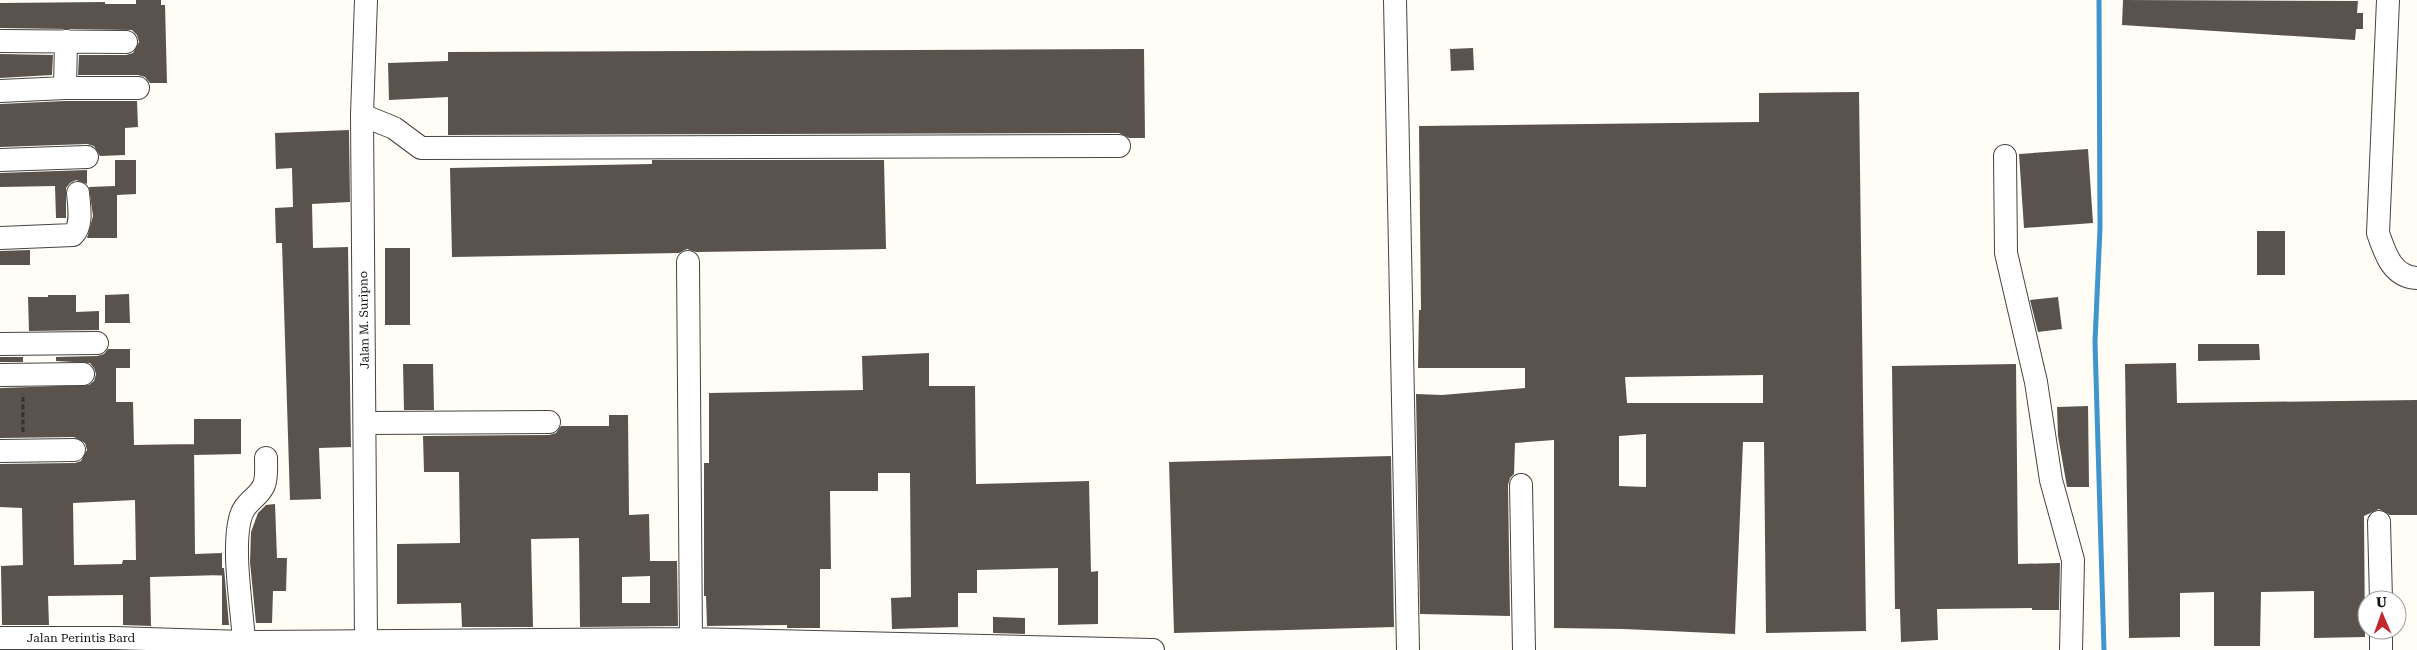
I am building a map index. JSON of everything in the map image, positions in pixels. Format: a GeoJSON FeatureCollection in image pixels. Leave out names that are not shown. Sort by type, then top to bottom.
{"type":"FeatureCollection","features":[{"type":"Feature","properties":{"kind":"street","name":"Jalan M. Suripno"},"geometry":{"type":"LineString","coordinates":[[366,0],[362,115],[366,640]]}},
{"type":"Feature","properties":{"kind":"street"},"geometry":{"type":"LineString","coordinates":[[1395,0],[1408,650]]}},
{"type":"Feature","properties":{"kind":"street"},"geometry":{"type":"LineString","coordinates":[[2388,0],[2378,233],[2386,257],[2396,270],[2410,278],[2417,278]]}},
{"type":"Feature","properties":{"kind":"street"},"geometry":{"type":"LineString","coordinates":[[65,88],[66,41]]}},
{"type":"Feature","properties":{"kind":"street"},"geometry":{"type":"LineString","coordinates":[[0,42],[126,42]]}},
{"type":"Feature","properties":{"kind":"street"},"geometry":{"type":"LineString","coordinates":[[0,91],[65,88],[138,88]]}},
{"type":"Feature","properties":{"kind":"street"},"geometry":{"type":"LineString","coordinates":[[362,115],[394,128],[421,148],[1119,146]]}},
{"type":"Feature","properties":{"kind":"street"},"geometry":{"type":"LineString","coordinates":[[2005,156],[2006,254],[2036,382],[2051,480],[2073,560],[2071,650]]}},
{"type":"Feature","properties":{"kind":"street"},"geometry":{"type":"LineString","coordinates":[[0,160],[87,158]]}},
{"type":"Feature","properties":{"kind":"street"},"geometry":{"type":"LineString","coordinates":[[0,238],[73,235],[78,230],[80,222],[78,192]]}},
{"type":"Feature","properties":{"kind":"street"},"geometry":{"type":"LineString","coordinates":[[688,262],[691,639]]}},
{"type":"Feature","properties":{"kind":"street"},"geometry":{"type":"LineString","coordinates":[[0,344],[97,343]]}},
{"type":"Feature","properties":{"kind":"street"},"geometry":{"type":"LineString","coordinates":[[0,375],[82,374]]}},
{"type":"Feature","properties":{"kind":"street"},"geometry":{"type":"LineString","coordinates":[[365,423],[549,422]]}},
{"type":"Feature","properties":{"kind":"street"},"geometry":{"type":"LineString","coordinates":[[0,451],[74,450]]}},
{"type":"Feature","properties":{"kind":"street"},"geometry":{"type":"LineString","coordinates":[[257,644],[237,554],[240,519],[246,503],[258,494],[264,484],[266,458]]}},
{"type":"Feature","properties":{"kind":"street"},"geometry":{"type":"LineString","coordinates":[[1521,485],[1524,650]]}},
{"type":"Feature","properties":{"kind":"street"},"geometry":{"type":"LineString","coordinates":[[2380,522],[2381,590]]}},
{"type":"Feature","properties":{"kind":"street","name":"Jalan Perintis Bard"},"geometry":{"type":"LineString","coordinates":[[0,638],[114,644],[257,644],[366,640],[691,639],[1153,650]]}},
{"type":"Feature","properties":{"kind":"path"},"geometry":{"type":"LineString","coordinates":[[22,451],[24,376]]}},
{"type":"Feature","properties":{"kind":"building"},"geometry":{"type":"Polygon","coordinates":[[[136,0],[161,0],[161,5],[165,5],[167,83],[150,83],[145,77],[138,75],[78,75],[79,55],[126,55],[133,53],[139,42],[137,35],[132,30],[0,28],[0,3],[105,2],[105,4],[136,4],[136,0]]]}},
{"type":"Feature","properties":{"kind":"building"},"geometry":{"type":"Polygon","coordinates":[[[2123,0],[2358,1],[2357,13],[2363,13],[2363,29],[2356,29],[2355,40],[2122,25],[2123,0]]]}},
{"type":"Feature","properties":{"kind":"building"},"geometry":{"type":"Polygon","coordinates":[[[1473,48],[1474,70],[1451,71],[1450,49],[1473,48]]]}},
{"type":"Feature","properties":{"kind":"building"},"geometry":{"type":"Polygon","coordinates":[[[1144,49],[1145,138],[1129,138],[1119,133],[448,135],[448,97],[389,100],[388,63],[448,61],[448,52],[1144,49]]]}},
{"type":"Feature","properties":{"kind":"building"},"geometry":{"type":"Polygon","coordinates":[[[0,54],[53,55],[52,75],[0,78],[0,54]]]}},
{"type":"Feature","properties":{"kind":"building"},"geometry":{"type":"Polygon","coordinates":[[[1859,92],[1866,631],[1766,633],[1764,442],[1743,442],[1735,634],[1554,628],[1554,440],[1515,443],[1514,474],[1510,478],[1508,485],[1510,616],[1420,614],[1416,394],[1442,395],[1525,388],[1525,368],[1418,368],[1419,310],[1421,310],[1419,126],[1759,122],[1759,93],[1859,92]],[[1763,375],[1625,377],[1627,403],[1763,403],[1763,375]],[[1646,434],[1619,436],[1619,486],[1646,487],[1646,434]]]}},
{"type":"Feature","properties":{"kind":"building"},"geometry":{"type":"Polygon","coordinates":[[[65,101],[137,101],[138,127],[125,128],[125,155],[100,156],[94,146],[87,144],[0,147],[0,104],[65,101]]]}},
{"type":"Feature","properties":{"kind":"building"},"geometry":{"type":"Polygon","coordinates":[[[349,130],[350,202],[312,204],[313,248],[348,247],[351,447],[319,448],[321,499],[290,500],[282,243],[276,243],[275,208],[293,207],[292,168],[276,169],[275,133],[349,130]]]}},
{"type":"Feature","properties":{"kind":"building"},"geometry":{"type":"Polygon","coordinates":[[[2088,149],[2093,223],[2024,228],[2019,154],[2088,149]]]}},
{"type":"Feature","properties":{"kind":"building"},"geometry":{"type":"Polygon","coordinates":[[[115,160],[136,160],[136,194],[117,195],[117,238],[87,238],[93,216],[89,187],[115,186],[115,160]]]}},
{"type":"Feature","properties":{"kind":"building"},"geometry":{"type":"Polygon","coordinates":[[[652,160],[884,160],[886,249],[696,252],[687,249],[679,253],[452,257],[450,168],[652,164],[652,160]]]}},
{"type":"Feature","properties":{"kind":"building"},"geometry":{"type":"Polygon","coordinates":[[[87,170],[87,184],[76,180],[66,188],[66,218],[56,218],[55,186],[0,187],[0,173],[87,170]]]}},
{"type":"Feature","properties":{"kind":"building"},"geometry":{"type":"Polygon","coordinates":[[[2257,231],[2285,231],[2285,275],[2257,275],[2257,231]]]}},
{"type":"Feature","properties":{"kind":"building"},"geometry":{"type":"Polygon","coordinates":[[[385,248],[410,248],[410,325],[385,325],[385,248]]]}},
{"type":"Feature","properties":{"kind":"building"},"geometry":{"type":"Polygon","coordinates":[[[30,250],[30,265],[0,265],[0,251],[30,250]]]}},
{"type":"Feature","properties":{"kind":"building"},"geometry":{"type":"Polygon","coordinates":[[[129,294],[130,323],[105,323],[105,295],[129,294]]]}},
{"type":"Feature","properties":{"kind":"building"},"geometry":{"type":"Polygon","coordinates":[[[48,295],[76,295],[76,312],[99,311],[99,330],[29,331],[28,297],[48,297],[48,295]]]}},
{"type":"Feature","properties":{"kind":"building"},"geometry":{"type":"Polygon","coordinates":[[[2058,297],[2062,329],[2038,332],[2030,300],[2058,297]]]}},
{"type":"Feature","properties":{"kind":"building"},"geometry":{"type":"Polygon","coordinates":[[[2198,344],[2259,344],[2260,360],[2198,361],[2198,344]]]}},
{"type":"Feature","properties":{"kind":"building"},"geometry":{"type":"Polygon","coordinates":[[[108,349],[130,349],[130,368],[116,368],[116,402],[133,402],[134,445],[194,444],[195,554],[222,553],[222,575],[150,577],[151,626],[123,625],[123,595],[48,596],[49,625],[2,625],[1,566],[23,565],[22,508],[0,507],[0,464],[75,463],[81,461],[87,450],[85,443],[74,437],[0,438],[0,388],[89,385],[94,381],[96,374],[90,363],[56,361],[56,357],[97,356],[104,354],[108,349]],[[135,500],[73,503],[74,565],[122,564],[123,560],[136,560],[135,500]]]}},
{"type":"Feature","properties":{"kind":"building"},"geometry":{"type":"Polygon","coordinates":[[[929,353],[929,386],[975,386],[976,484],[1089,481],[1091,572],[1098,571],[1098,624],[1058,625],[1058,568],[977,570],[977,593],[958,593],[958,627],[892,629],[891,598],[911,597],[910,473],[878,473],[878,491],[830,491],[831,569],[820,569],[820,628],[787,628],[787,625],[707,626],[706,596],[704,596],[704,463],[709,463],[709,393],[863,390],[862,356],[929,353]]]}},
{"type":"Feature","properties":{"kind":"building"},"geometry":{"type":"Polygon","coordinates":[[[0,357],[23,357],[23,362],[0,362],[0,357]]]}},
{"type":"Feature","properties":{"kind":"building"},"geometry":{"type":"Polygon","coordinates":[[[2176,363],[2177,403],[2417,400],[2417,515],[2390,515],[2379,509],[2364,516],[2365,590],[2357,590],[2357,637],[2314,638],[2314,591],[2261,592],[2260,646],[2214,646],[2214,592],[2180,593],[2180,637],[2129,638],[2125,364],[2176,363]]]}},
{"type":"Feature","properties":{"kind":"building"},"geometry":{"type":"Polygon","coordinates":[[[403,364],[433,364],[434,410],[404,410],[403,364]]]}},
{"type":"Feature","properties":{"kind":"building"},"geometry":{"type":"Polygon","coordinates":[[[2016,364],[2018,564],[2060,563],[2059,610],[2032,610],[2032,608],[1937,609],[1938,640],[1901,642],[1900,609],[1895,609],[1892,366],[2016,364]]]}},
{"type":"Feature","properties":{"kind":"building"},"geometry":{"type":"Polygon","coordinates":[[[2088,406],[2089,487],[2067,487],[2058,436],[2057,407],[2088,406]]]}},
{"type":"Feature","properties":{"kind":"building"},"geometry":{"type":"Polygon","coordinates":[[[609,415],[628,415],[629,515],[649,514],[650,561],[677,561],[678,626],[580,627],[579,538],[531,539],[533,627],[462,627],[461,603],[397,604],[397,544],[460,543],[459,472],[424,472],[423,436],[549,435],[556,433],[561,426],[609,426],[609,415]],[[650,576],[622,577],[622,603],[650,603],[650,576]]]}},
{"type":"Feature","properties":{"kind":"building"},"geometry":{"type":"Polygon","coordinates":[[[194,419],[241,419],[241,454],[194,455],[194,419]]]}},
{"type":"Feature","properties":{"kind":"building"},"geometry":{"type":"Polygon","coordinates":[[[1391,456],[1394,627],[1174,633],[1169,462],[1391,456]]]}},
{"type":"Feature","properties":{"kind":"building"},"geometry":{"type":"Polygon","coordinates":[[[275,504],[277,558],[287,558],[286,591],[273,591],[272,623],[256,623],[250,562],[251,532],[258,513],[266,505],[275,504]]]}},
{"type":"Feature","properties":{"kind":"building"},"geometry":{"type":"Polygon","coordinates":[[[222,568],[224,568],[229,625],[222,625],[222,568]]]}},
{"type":"Feature","properties":{"kind":"building"},"geometry":{"type":"Polygon","coordinates":[[[993,617],[1025,618],[1025,634],[993,633],[993,617]]]}},
{"type":"Feature","properties":{"kind":"waterway"},"geometry":{"type":"LineString","coordinates":[[2099,0],[2100,228],[2095,342],[2104,650]]}}]}
